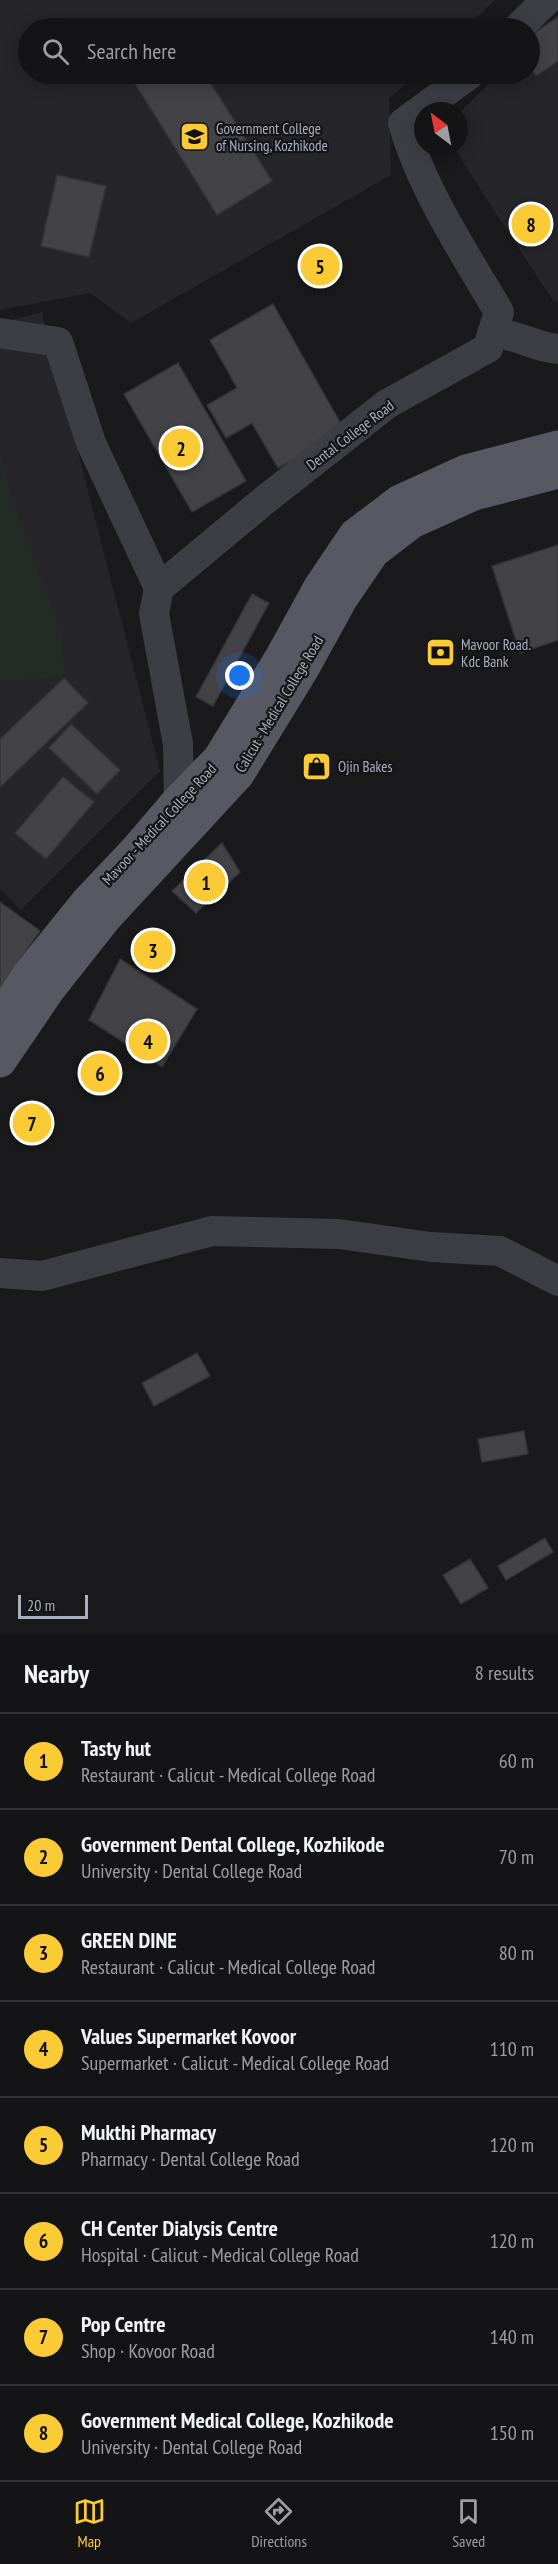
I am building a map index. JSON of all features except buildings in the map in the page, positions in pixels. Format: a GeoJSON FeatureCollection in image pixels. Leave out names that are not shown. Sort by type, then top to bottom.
{"type":"FeatureCollection","features":[{"type":"Feature","properties":{"kind":"main road","name":"Mavoor - Medical College Road"},"geometry":{"type":"LineString","coordinates":[[0,1018],[29,975],[87,902],[219,759],[282,656],[320,587],[355,535],[400,501],[466,471],[558,447]]}},
{"type":"Feature","properties":{"kind":"main road","name":"Calicut - Medical College Road"},"geometry":{"type":"LineString","coordinates":[[1,1059],[49,989],[105,918],[238,774],[303,668],[341,599],[373,552],[412,522],[474,494],[558,472]]}},
{"type":"Feature","properties":{"kind":"street"},"geometry":{"type":"LineString","coordinates":[[528,18],[547,0]]}},
{"type":"Feature","properties":{"kind":"street"},"geometry":{"type":"LineString","coordinates":[[456,84],[403,123],[411,151],[454,234],[499,312],[492,333],[502,333],[540,348],[558,349]]}},
{"type":"Feature","properties":{"kind":"street"},"geometry":{"type":"LineString","coordinates":[[0,333],[58,342],[91,443],[159,588],[154,614],[178,744],[179,800]]}},
{"type":"Feature","properties":{"kind":"street","name":"Dental College Road"},"geometry":{"type":"LineString","coordinates":[[159,588],[387,404],[488,348],[492,333]]}},
{"type":"Feature","properties":{"kind":"street"},"geometry":{"type":"LineString","coordinates":[[0,1273],[42,1276],[212,1231],[339,1234],[431,1248],[500,1251],[558,1281]]}},
{"type":"Feature","properties":{"kind":"shaded area","name":"Government College of Nursing, Kozhikode"},"geometry":{"type":"Polygon","coordinates":[[[0,0],[495,0],[476,18],[18,18],[18,84],[406,84],[389,99],[391,175],[131,323],[90,293],[0,310],[0,0]]]}},
{"type":"Feature","properties":{"kind":"shaded area"},"geometry":{"type":"Polygon","coordinates":[[[558,26],[558,302],[553,301],[459,156],[468,156],[468,104],[489,84],[540,84],[540,38],[558,26]]]}},
{"type":"Feature","properties":{"kind":"shaded area"},"geometry":{"type":"Polygon","coordinates":[[[42,312],[160,771],[21,910],[0,889],[0,323],[42,312]]]}},
{"type":"Feature","properties":{"kind":"shaded area"},"geometry":{"type":"Polygon","coordinates":[[[0,453],[11,497],[62,635],[64,678],[0,680],[0,453]]]}},
{"type":"Feature","properties":{"kind":"place","name":"Government College of Nursing, Kozhikode"},"geometry":{"type":"Point","coordinates":[195,137]}},
{"type":"Feature","properties":{"kind":"place","name":"Government Medical College, Kozhikode"},"geometry":{"type":"Point","coordinates":[531,224]}},
{"type":"Feature","properties":{"kind":"place","name":"Mukthi Pharmacy"},"geometry":{"type":"Point","coordinates":[320,266]}},
{"type":"Feature","properties":{"kind":"place","name":"Government Dental College, Kozhikode"},"geometry":{"type":"Point","coordinates":[181,448]}},
{"type":"Feature","properties":{"kind":"place","name":"Mavoor Road. Kdc Bank"},"geometry":{"type":"Point","coordinates":[440,653]}},
{"type":"Feature","properties":{"kind":"place","name":"Ojin Bakes"},"geometry":{"type":"Point","coordinates":[317,766]}},
{"type":"Feature","properties":{"kind":"place","name":"Tasty hut"},"geometry":{"type":"Point","coordinates":[206,882]}},
{"type":"Feature","properties":{"kind":"place","name":"GREEN DINE"},"geometry":{"type":"Point","coordinates":[153,950]}},
{"type":"Feature","properties":{"kind":"place","name":"Values Supermarket Kovoor"},"geometry":{"type":"Point","coordinates":[148,1041]}},
{"type":"Feature","properties":{"kind":"place","name":"CH Center Dialysis Centre"},"geometry":{"type":"Point","coordinates":[100,1073]}},
{"type":"Feature","properties":{"kind":"place","name":"Pop Centre"},"geometry":{"type":"Point","coordinates":[32,1123]}}]}
